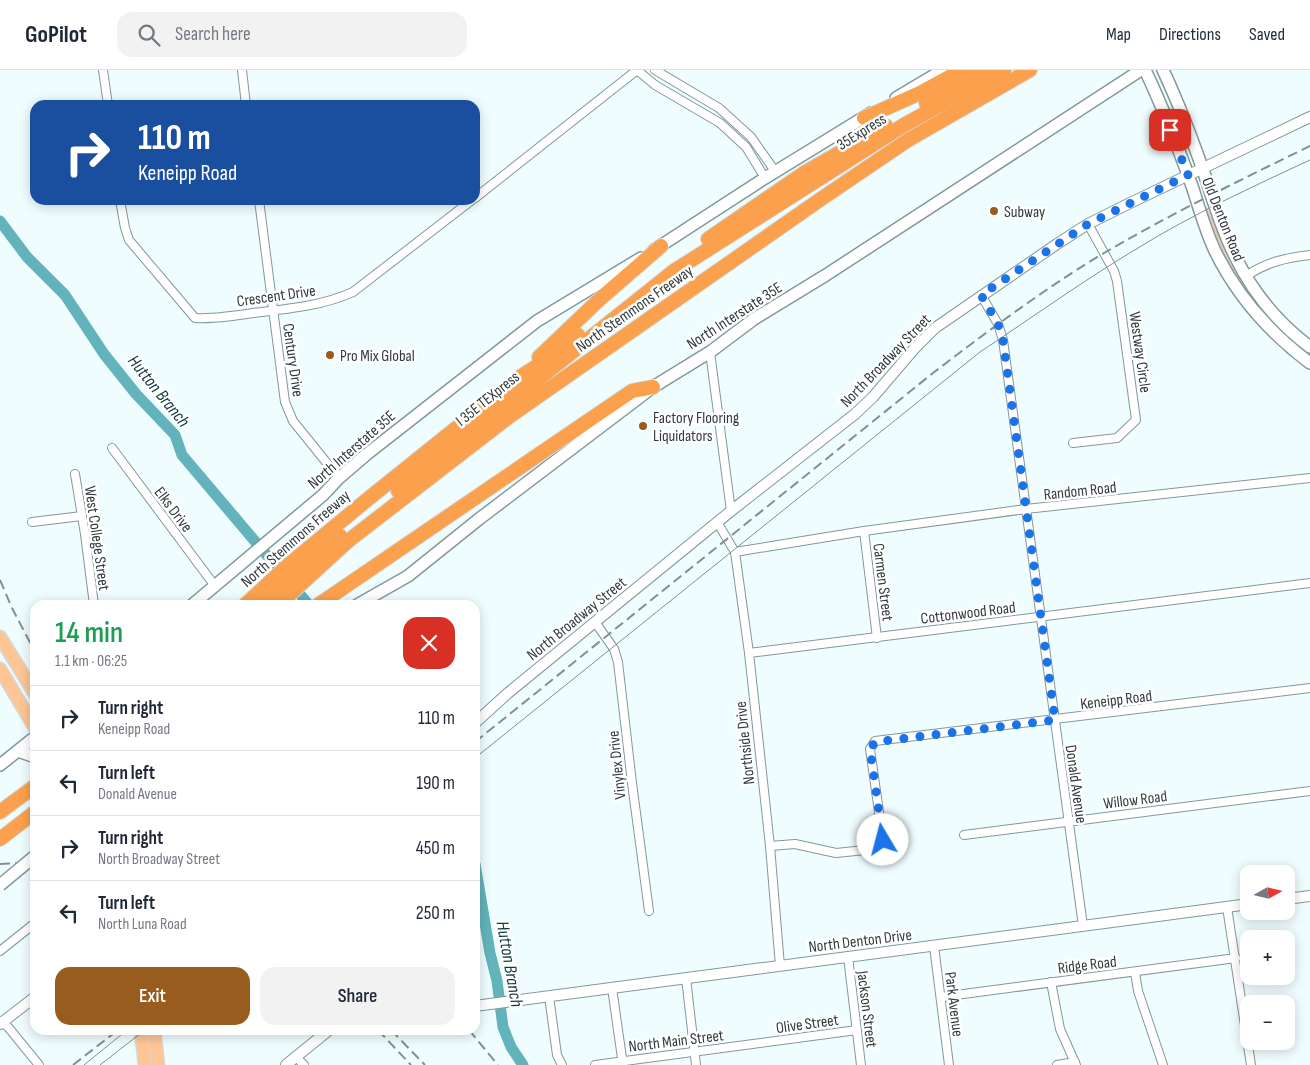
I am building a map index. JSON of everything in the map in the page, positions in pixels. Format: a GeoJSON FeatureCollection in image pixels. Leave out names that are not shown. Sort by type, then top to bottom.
{"type":"FeatureCollection","features":[{"type":"Feature","properties":{"kind":"highway"},"geometry":{"type":"LineString","coordinates":[[864,118],[920,93],[962,70]]}},
{"type":"Feature","properties":{"kind":"highway","name":"North Stemmons Freeway"},"geometry":{"type":"LineString","coordinates":[[282,600],[342,533],[520,377],[548,359],[665,268],[804,173],[983,70]]}},
{"type":"Feature","properties":{"kind":"highway","name":"35Express"},"geometry":{"type":"LineString","coordinates":[[741,228],[904,125],[1004,70]]}},
{"type":"Feature","properties":{"kind":"highway","name":"North Stemmons Freeway"},"geometry":{"type":"LineString","coordinates":[[250,600],[287,566],[342,533],[818,201],[908,140],[1030,70]]}},
{"type":"Feature","properties":{"kind":"highway","name":"I 35E TEXpress"},"geometry":{"type":"LineString","coordinates":[[268,600],[342,533],[674,271],[741,228]]}},
{"type":"Feature","properties":{"kind":"highway"},"geometry":{"type":"LineString","coordinates":[[520,377],[554,342],[661,246]]}},
{"type":"Feature","properties":{"kind":"highway"},"geometry":{"type":"LineString","coordinates":[[325,600],[632,391],[654,387]]}},
{"type":"Feature","properties":{"kind":"highway"},"geometry":{"type":"LineString","coordinates":[[0,812],[30,790]]}},
{"type":"Feature","properties":{"kind":"highway"},"geometry":{"type":"LineString","coordinates":[[0,828],[30,806]]}},
{"type":"Feature","properties":{"kind":"highway"},"geometry":{"type":"LineString","coordinates":[[0,839],[30,816]]}},
{"type":"Feature","properties":{"kind":"main road","name":"North Interstate 35E"},"geometry":{"type":"LineString","coordinates":[[198,600],[323,495],[339,478],[438,397],[537,321],[661,246],[770,174],[943,70]]}},
{"type":"Feature","properties":{"kind":"main road","name":"North Interstate 35E"},"geometry":{"type":"LineString","coordinates":[[366,600],[408,576],[479,519],[654,387],[710,352],[754,319],[1143,70]]}},
{"type":"Feature","properties":{"kind":"main road","name":"Old Denton Road"},"geometry":{"type":"LineString","coordinates":[[1143,70],[1155,90],[1214,249],[1251,308],[1270,329],[1310,363]]}},
{"type":"Feature","properties":{"kind":"main road","name":"Old Denton Road"},"geometry":{"type":"LineString","coordinates":[[1163,70],[1203,168],[1225,236],[1246,276],[1279,320],[1310,347]]}},
{"type":"Feature","properties":{"kind":"main road"},"geometry":{"type":"LineString","coordinates":[[1270,329],[1279,320]]}},
{"type":"Feature","properties":{"kind":"main road"},"geometry":{"type":"LineString","coordinates":[[0,637],[30,686]]}},
{"type":"Feature","properties":{"kind":"main road"},"geometry":{"type":"LineString","coordinates":[[0,669],[30,720]]}},
{"type":"Feature","properties":{"kind":"main road"},"geometry":{"type":"LineString","coordinates":[[0,765],[30,740]]}},
{"type":"Feature","properties":{"kind":"main road"},"geometry":{"type":"LineString","coordinates":[[18,751],[30,755]]}},
{"type":"Feature","properties":{"kind":"main road"},"geometry":{"type":"LineString","coordinates":[[0,885],[30,860]]}},
{"type":"Feature","properties":{"kind":"main road"},"geometry":{"type":"LineString","coordinates":[[144,1035],[158,1065]]}},
{"type":"Feature","properties":{"kind":"main road"},"geometry":{"type":"LineString","coordinates":[[145,1065],[153,1035]]}},
{"type":"Feature","properties":{"kind":"street"},"geometry":{"type":"LineString","coordinates":[[104,70],[107,100]]}},
{"type":"Feature","properties":{"kind":"street"},"geometry":{"type":"LineString","coordinates":[[242,70],[245,100]]}},
{"type":"Feature","properties":{"kind":"street"},"geometry":{"type":"LineString","coordinates":[[637,70],[655,84],[720,124],[746,147],[770,174]]}},
{"type":"Feature","properties":{"kind":"street","name":"Crescent Drive"},"geometry":{"type":"LineString","coordinates":[[480,194],[637,70]]}},
{"type":"Feature","properties":{"kind":"street"},"geometry":{"type":"LineString","coordinates":[[655,70],[719,108],[751,137],[770,174]]}},
{"type":"Feature","properties":{"kind":"street","name":"North Broadway Street"},"geometry":{"type":"LineString","coordinates":[[480,718],[717,522],[855,414],[873,397],[914,349],[935,328],[1088,224],[1310,118]]}},
{"type":"Feature","properties":{"kind":"street","name":"Crescent Drive"},"geometry":{"type":"LineString","coordinates":[[121,205],[124,228],[129,240],[195,318],[208,319],[273,311],[329,301],[352,292],[466,205]]}},
{"type":"Feature","properties":{"kind":"street","name":"Century Drive"},"geometry":{"type":"LineString","coordinates":[[260,205],[287,410],[293,421],[339,478]]}},
{"type":"Feature","properties":{"kind":"street","name":"Westway Circle"},"geometry":{"type":"LineString","coordinates":[[1073,443],[1117,438],[1136,420],[1117,281],[1114,271],[1088,224]]}},
{"type":"Feature","properties":{"kind":"street"},"geometry":{"type":"LineString","coordinates":[[1246,276],[1259,267],[1275,261],[1310,255]]}},
{"type":"Feature","properties":{"kind":"street","name":"Donald Avenue"},"geometry":{"type":"LineString","coordinates":[[981,295],[998,324],[1003,340],[1083,926]]}},
{"type":"Feature","properties":{"kind":"street"},"geometry":{"type":"LineString","coordinates":[[710,352],[731,511]]}},
{"type":"Feature","properties":{"kind":"street","name":"Elks Drive"},"geometry":{"type":"LineString","coordinates":[[112,448],[215,586]]}},
{"type":"Feature","properties":{"kind":"street","name":"West College Street"},"geometry":{"type":"LineString","coordinates":[[75,474],[93,600]]}},
{"type":"Feature","properties":{"kind":"street","name":"Random Road"},"geometry":{"type":"LineString","coordinates":[[735,552],[864,531],[1026,509],[1310,478]]}},
{"type":"Feature","properties":{"kind":"street"},"geometry":{"type":"LineString","coordinates":[[32,522],[82,516]]}},
{"type":"Feature","properties":{"kind":"street","name":"Northside Drive"},"geometry":{"type":"LineString","coordinates":[[717,522],[735,552],[749,654],[770,846],[780,966]]}},
{"type":"Feature","properties":{"kind":"street","name":"Carmen Street"},"geometry":{"type":"LineString","coordinates":[[864,531],[878,638]]}},
{"type":"Feature","properties":{"kind":"street","name":"Cottonwood Road"},"geometry":{"type":"LineString","coordinates":[[749,654],[1310,583]]}},
{"type":"Feature","properties":{"kind":"street","name":"Vinylex Drive"},"geometry":{"type":"LineString","coordinates":[[595,622],[614,649],[618,662],[649,911]]}},
{"type":"Feature","properties":{"kind":"street","name":"Keneipp Road"},"geometry":{"type":"LineString","coordinates":[[770,846],[795,844],[836,853],[875,849],[883,840],[870,749],[875,742],[1310,688]]}},
{"type":"Feature","properties":{"kind":"street","name":"Willow Road"},"geometry":{"type":"LineString","coordinates":[[964,835],[1310,792]]}},
{"type":"Feature","properties":{"kind":"street"},"geometry":{"type":"LineString","coordinates":[[1295,898],[1310,896]]}},
{"type":"Feature","properties":{"kind":"street","name":"North Denton Drive"},"geometry":{"type":"LineString","coordinates":[[480,1005],[1240,905]]}},
{"type":"Feature","properties":{"kind":"street"},"geometry":{"type":"LineString","coordinates":[[1227,907],[1251,1065]]}},
{"type":"Feature","properties":{"kind":"street"},"geometry":{"type":"LineString","coordinates":[[0,951],[30,927]]}},
{"type":"Feature","properties":{"kind":"street","name":"Park Avenue"},"geometry":{"type":"LineString","coordinates":[[934,946],[949,1065]]}},
{"type":"Feature","properties":{"kind":"street","name":"Jackson Street"},"geometry":{"type":"LineString","coordinates":[[848,957],[861,1065]]}},
{"type":"Feature","properties":{"kind":"street","name":"Ridge Road"},"geometry":{"type":"LineString","coordinates":[[941,997],[1236,958]]}},
{"type":"Feature","properties":{"kind":"street"},"geometry":{"type":"LineString","coordinates":[[1135,972],[1138,991],[1163,1065]]}},
{"type":"Feature","properties":{"kind":"street"},"geometry":{"type":"LineString","coordinates":[[686,978],[696,1065]]}},
{"type":"Feature","properties":{"kind":"street"},"geometry":{"type":"LineString","coordinates":[[1051,982],[1060,1029],[1076,1064],[1057,1065]]}},
{"type":"Feature","properties":{"kind":"street"},"geometry":{"type":"LineString","coordinates":[[612,988],[623,1063]]}},
{"type":"Feature","properties":{"kind":"street"},"geometry":{"type":"LineString","coordinates":[[549,996],[557,1055],[562,1065]]}},
{"type":"Feature","properties":{"kind":"street"},"geometry":{"type":"LineString","coordinates":[[30,1000],[1,1023],[8,1027],[39,1065]]}},
{"type":"Feature","properties":{"kind":"street","name":"Olive Street"},"geometry":{"type":"LineString","coordinates":[[760,1043],[857,1030]]}},
{"type":"Feature","properties":{"kind":"street"},"geometry":{"type":"LineString","coordinates":[[286,1065],[322,1035]]}},
{"type":"Feature","properties":{"kind":"street","name":"North Main Street"},"geometry":{"type":"LineString","coordinates":[[595,1065],[623,1063],[760,1043]]}},
{"type":"Feature","properties":{"kind":"street"},"geometry":{"type":"LineString","coordinates":[[295,1056],[304,1065]]}},
{"type":"Feature","properties":{"kind":"shaded area"},"geometry":{"type":"Polygon","coordinates":[[[1207,207],[1227,257],[1246,287],[1266,312],[1268,316],[1266,318],[1246,293],[1223,253],[1205,208],[1207,207]]]}},
{"type":"Feature","properties":{"kind":"waterway","name":"Hutton Branch"},"geometry":{"type":"LineString","coordinates":[[0,221],[27,257],[65,295],[104,354],[136,394],[175,435],[182,455],[305,600]]}},
{"type":"Feature","properties":{"kind":"waterway","name":"Hutton Branch"},"geometry":{"type":"LineString","coordinates":[[480,894],[490,953],[497,981],[503,1027],[511,1047],[523,1065]]}},
{"type":"Feature","properties":{"kind":"tram line"},"geometry":{"type":"LineString","coordinates":[[480,754],[980,352],[1098,273],[1159,236],[1223,201],[1310,160]]}},
{"type":"Feature","properties":{"kind":"tram line"},"geometry":{"type":"LineString","coordinates":[[84,1065],[121,1035]]}},
{"type":"Feature","properties":{"kind":"tram line"},"geometry":{"type":"LineString","coordinates":[[100,1065],[139,1035]]}},
{"type":"Feature","properties":{"kind":"railway"},"geometry":{"type":"LineString","coordinates":[[480,738],[933,373],[1017,311],[1104,253],[1206,198],[1310,146]]}},
{"type":"Feature","properties":{"kind":"railway"},"geometry":{"type":"LineString","coordinates":[[0,580],[30,642]]}},
{"type":"Feature","properties":{"kind":"railway"},"geometry":{"type":"LineString","coordinates":[[0,864],[30,862]]}},
{"type":"Feature","properties":{"kind":"railway"},"geometry":{"type":"LineString","coordinates":[[73,1065],[112,1035]]}},
{"type":"Feature","properties":{"kind":"railway"},"geometry":{"type":"LineString","coordinates":[[383,1035],[411,1065]]}},
{"type":"Feature","properties":{"kind":"railway"},"geometry":{"type":"LineString","coordinates":[[396,1035],[425,1065]]}},
{"type":"Feature","properties":{"kind":"railway"},"geometry":{"type":"LineString","coordinates":[[473,1035],[498,1065]]}},
{"type":"Feature","properties":{"kind":"place","name":"Subway"},"geometry":{"type":"Point","coordinates":[994,211]}},
{"type":"Feature","properties":{"kind":"place","name":"Pro Mix Global"},"geometry":{"type":"Point","coordinates":[330,355]}},
{"type":"Feature","properties":{"kind":"place","name":"Factory Flooring Liquidators"},"geometry":{"type":"Point","coordinates":[643,426]}},
{"type":"Feature","properties":{"kind":"route"},"geometry":{"type":"LineString","coordinates":[[883,840],[870,749],[875,742],[1055,720],[1003,340],[998,324],[981,295],[1088,224],[1188,175],[1170,130]]}}]}
